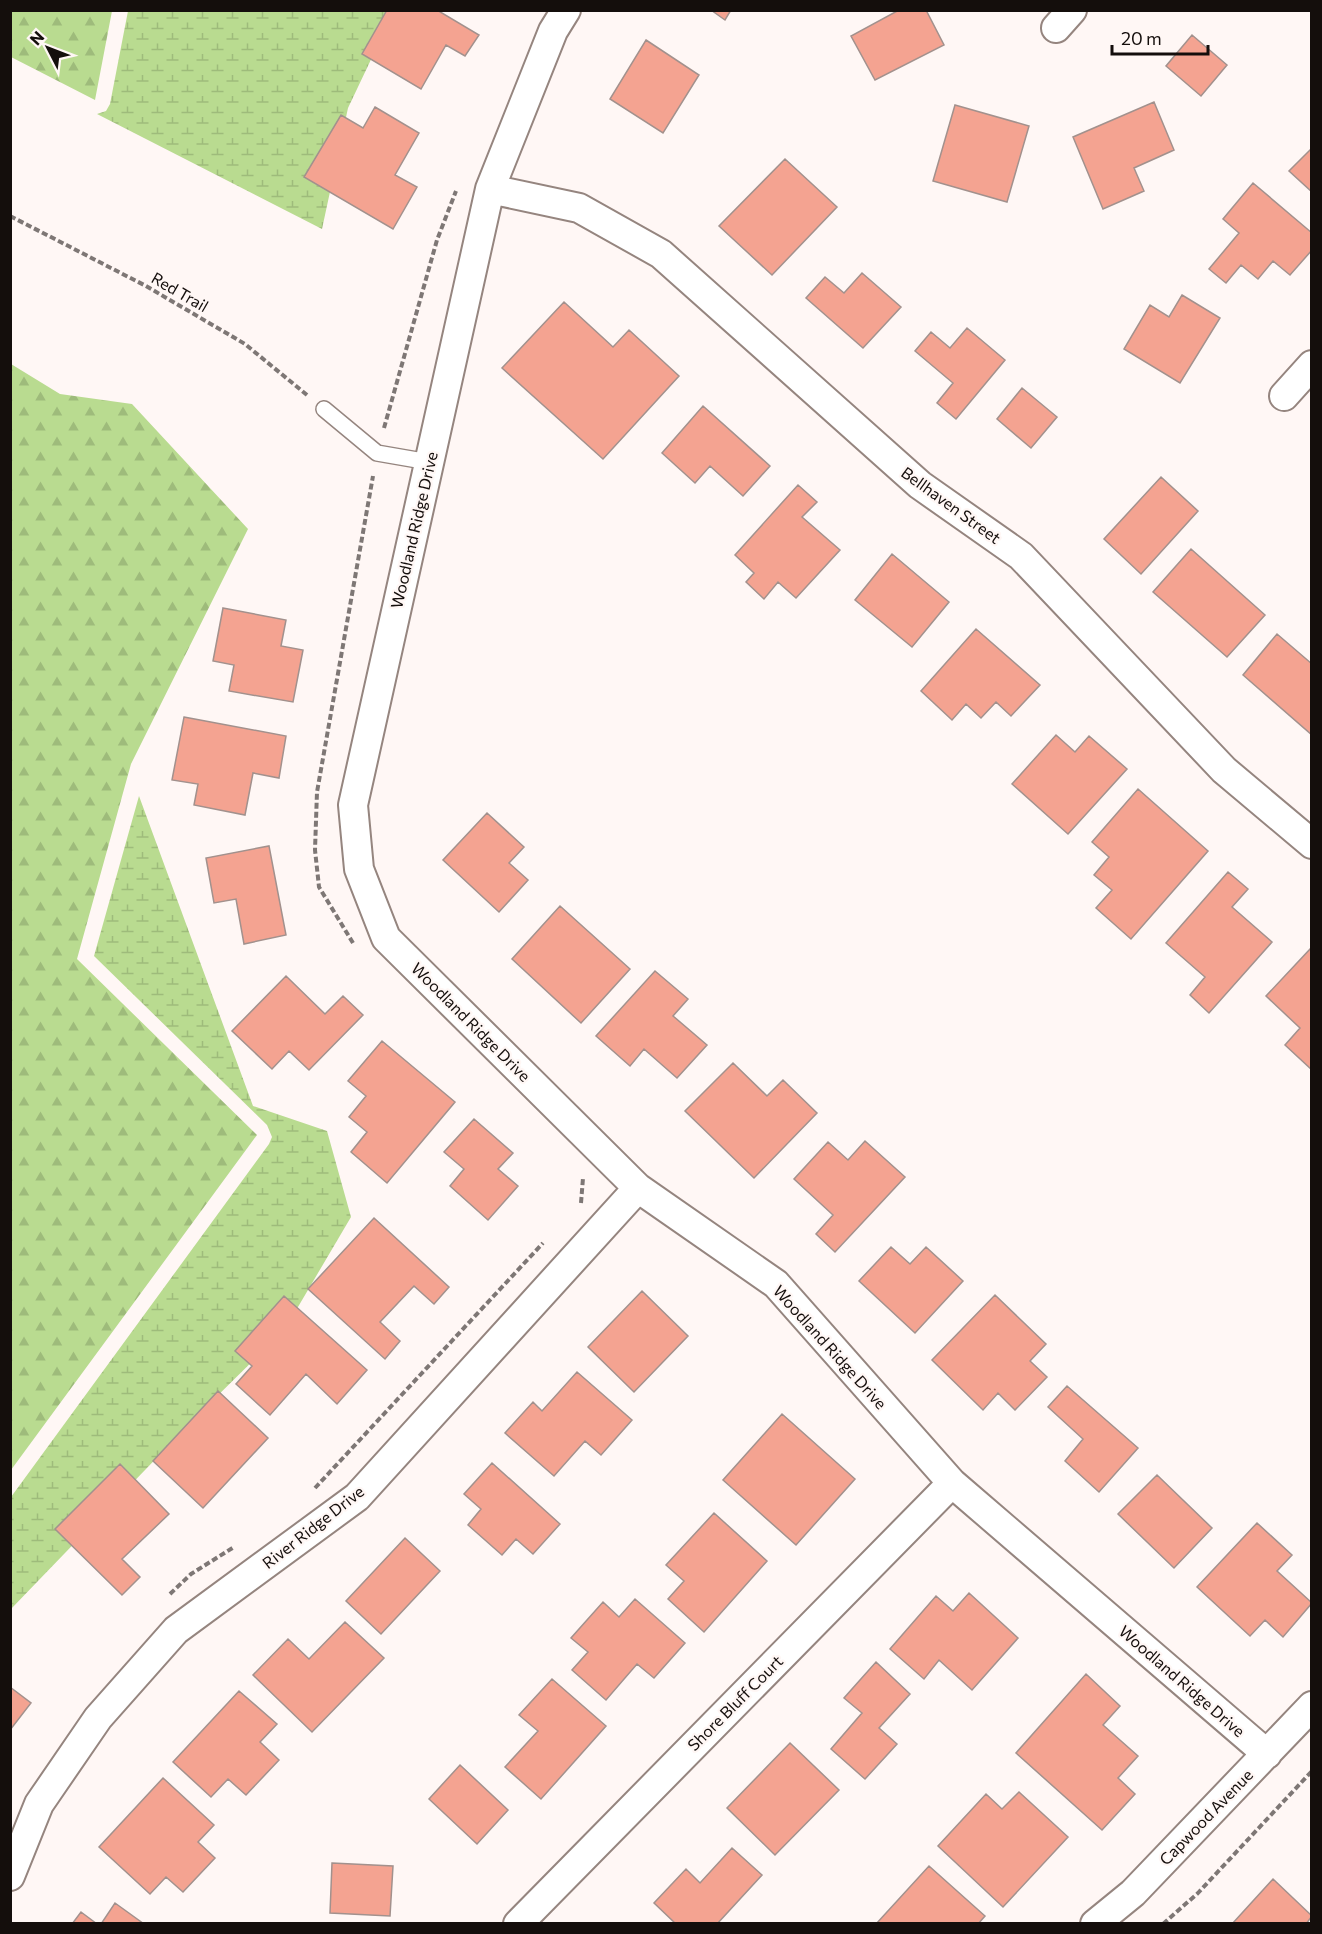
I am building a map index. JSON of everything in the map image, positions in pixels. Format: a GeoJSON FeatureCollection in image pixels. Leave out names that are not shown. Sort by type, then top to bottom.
{"type":"FeatureCollection","features":[{"type":"Feature","properties":{"kind":"street","name":"Woodland Ridge Drive"},"geometry":{"type":"LineString","coordinates":[[566,10],[553,31],[490,189],[353,805],[359,869],[386,938],[638,1188],[776,1284],[952,1483],[1267,1754]]}},
{"type":"Feature","properties":{"kind":"street","name":"Bellhaven Street"},"geometry":{"type":"LineString","coordinates":[[490,189],[579,208],[661,254],[920,485],[1021,556],[1224,770],[1311,844]]}},
{"type":"Feature","properties":{"kind":"street"},"geometry":{"type":"LineString","coordinates":[[1284,396],[1311,364]]}},
{"type":"Feature","properties":{"kind":"street","name":"River Ridge Drive"},"geometry":{"type":"LineString","coordinates":[[10,1876],[39,1804],[98,1718],[176,1630],[357,1497],[638,1188]]}},
{"type":"Feature","properties":{"kind":"street","name":"Shore Bluff Court"},"geometry":{"type":"LineString","coordinates":[[518,1923],[952,1483]]}},
{"type":"Feature","properties":{"kind":"street","name":"Capwood Avenue"},"geometry":{"type":"LineString","coordinates":[[1095,1923],[1133,1893],[1311,1706]]}},
{"type":"Feature","properties":{"kind":"lane"},"geometry":{"type":"LineString","coordinates":[[324,409],[377,453],[429,462]]}},
{"type":"Feature","properties":{"kind":"path"},"geometry":{"type":"LineString","coordinates":[[357,949],[319,887],[315,850],[317,792],[377,453],[437,240],[458,186]]}},
{"type":"Feature","properties":{"kind":"path","name":"Red Trail"},"geometry":{"type":"LineString","coordinates":[[10,216],[146,286],[245,344],[324,409]]}},
{"type":"Feature","properties":{"kind":"path"},"geometry":{"type":"LineString","coordinates":[[574,1209],[583,1201],[583,1170]]}},
{"type":"Feature","properties":{"kind":"path"},"geometry":{"type":"LineString","coordinates":[[313,1489],[550,1235]]}},
{"type":"Feature","properties":{"kind":"path"},"geometry":{"type":"LineString","coordinates":[[165,1598],[191,1574],[242,1541]]}},
{"type":"Feature","properties":{"kind":"path"},"geometry":{"type":"LineString","coordinates":[[1163,1923],[1177,1914],[1198,1893],[1311,1771]]}},
{"type":"Feature","properties":{"kind":"green space"},"geometry":{"type":"Polygon","coordinates":[[[10,11],[112,11],[95,100],[11,57],[10,11]]]}},
{"type":"Feature","properties":{"kind":"green space"},"geometry":{"type":"Polygon","coordinates":[[[128,11],[394,11],[348,108],[322,229],[97,114],[106,111],[110,104],[128,11]]]}},
{"type":"Feature","properties":{"kind":"green space"},"geometry":{"type":"Polygon","coordinates":[[[11,364],[60,394],[132,404],[248,529],[131,764],[77,959],[257,1135],[11,1470],[11,364]]]}},
{"type":"Feature","properties":{"kind":"green space"},"geometry":{"type":"Polygon","coordinates":[[[139,796],[253,1106],[327,1131],[351,1217],[285,1329],[199,1414],[11,1609],[11,1497],[272,1137],[267,1125],[94,956],[139,796]]]}},
{"type":"Feature","properties":{"kind":"building"},"geometry":{"type":"Polygon","coordinates":[[[387,10],[437,10],[479,35],[465,56],[446,45],[421,89],[362,54],[387,10]]]}},
{"type":"Feature","properties":{"kind":"building"},"geometry":{"type":"Polygon","coordinates":[[[711,10],[731,10],[725,20],[711,10]]]}},
{"type":"Feature","properties":{"kind":"building"},"geometry":{"type":"Polygon","coordinates":[[[899,10],[926,10],[944,45],[875,80],[851,36],[899,10]]]}},
{"type":"Feature","properties":{"kind":"building"},"geometry":{"type":"Polygon","coordinates":[[[1192,35],[1227,65],[1201,96],[1166,66],[1192,35]]]}},
{"type":"Feature","properties":{"kind":"building"},"geometry":{"type":"Polygon","coordinates":[[[646,40],[699,75],[663,133],[610,99],[646,40]]]}},
{"type":"Feature","properties":{"kind":"building"},"geometry":{"type":"Polygon","coordinates":[[[1154,102],[1174,150],[1134,168],[1144,191],[1103,209],[1073,137],[1154,102]]]}},
{"type":"Feature","properties":{"kind":"building"},"geometry":{"type":"Polygon","coordinates":[[[955,105],[1029,126],[1007,202],[933,181],[955,105]]]}},
{"type":"Feature","properties":{"kind":"building"},"geometry":{"type":"Polygon","coordinates":[[[375,107],[419,133],[395,175],[417,187],[393,229],[304,177],[341,115],[363,128],[375,107]]]}},
{"type":"Feature","properties":{"kind":"building"},"geometry":{"type":"Polygon","coordinates":[[[1312,148],[1312,192],[1289,171],[1312,148]]]}},
{"type":"Feature","properties":{"kind":"building"},"geometry":{"type":"Polygon","coordinates":[[[785,159],[837,207],[772,275],[719,226],[785,159]]]}},
{"type":"Feature","properties":{"kind":"building"},"geometry":{"type":"Polygon","coordinates":[[[1253,183],[1312,233],[1312,250],[1290,275],[1273,261],[1258,279],[1241,265],[1226,283],[1209,269],[1239,233],[1223,219],[1253,183]]]}},
{"type":"Feature","properties":{"kind":"building"},"geometry":{"type":"Polygon","coordinates":[[[862,273],[901,307],[863,348],[806,298],[825,277],[844,293],[862,273]]]}},
{"type":"Feature","properties":{"kind":"building"},"geometry":{"type":"Polygon","coordinates":[[[1182,295],[1220,318],[1180,383],[1124,349],[1150,305],[1169,317],[1182,295]]]}},
{"type":"Feature","properties":{"kind":"building"},"geometry":{"type":"Polygon","coordinates":[[[564,302],[613,347],[629,330],[679,376],[603,459],[502,368],[564,302]]]}},
{"type":"Feature","properties":{"kind":"building"},"geometry":{"type":"Polygon","coordinates":[[[967,328],[1005,360],[956,419],[937,403],[953,383],[915,351],[931,332],[950,348],[967,328]]]}},
{"type":"Feature","properties":{"kind":"building"},"geometry":{"type":"Polygon","coordinates":[[[1022,388],[1057,417],[1031,448],[997,419],[1022,388]]]}},
{"type":"Feature","properties":{"kind":"building"},"geometry":{"type":"Polygon","coordinates":[[[703,406],[770,466],[743,496],[710,466],[695,483],[662,453],[703,406]]]}},
{"type":"Feature","properties":{"kind":"building"},"geometry":{"type":"Polygon","coordinates":[[[1161,477],[1198,511],[1141,574],[1104,539],[1161,477]]]}},
{"type":"Feature","properties":{"kind":"building"},"geometry":{"type":"Polygon","coordinates":[[[798,485],[817,502],[802,517],[840,550],[796,598],[778,582],[764,599],[746,582],[754,573],[735,555],[798,485]]]}},
{"type":"Feature","properties":{"kind":"building"},"geometry":{"type":"Polygon","coordinates":[[[1191,549],[1265,615],[1227,657],[1153,592],[1191,549]]]}},
{"type":"Feature","properties":{"kind":"building"},"geometry":{"type":"Polygon","coordinates":[[[892,554],[949,602],[912,647],[855,600],[892,554]]]}},
{"type":"Feature","properties":{"kind":"building"},"geometry":{"type":"Polygon","coordinates":[[[223,608],[286,620],[281,646],[303,650],[293,702],[229,691],[234,665],[213,661],[223,608]]]}},
{"type":"Feature","properties":{"kind":"building"},"geometry":{"type":"Polygon","coordinates":[[[976,629],[1040,685],[1011,716],[996,702],[981,718],[966,704],[952,720],[921,691],[976,629]]]}},
{"type":"Feature","properties":{"kind":"building"},"geometry":{"type":"Polygon","coordinates":[[[1277,634],[1312,664],[1312,735],[1243,675],[1277,634]]]}},
{"type":"Feature","properties":{"kind":"building"},"geometry":{"type":"Polygon","coordinates":[[[184,717],[286,736],[279,778],[253,773],[245,815],[194,805],[198,784],[172,780],[184,717]]]}},
{"type":"Feature","properties":{"kind":"building"},"geometry":{"type":"Polygon","coordinates":[[[1056,735],[1075,752],[1089,736],[1127,769],[1068,834],[1012,784],[1056,735]]]}},
{"type":"Feature","properties":{"kind":"building"},"geometry":{"type":"Polygon","coordinates":[[[1138,789],[1208,851],[1131,939],[1096,908],[1112,890],[1094,875],[1109,857],[1092,842],[1138,789]]]}},
{"type":"Feature","properties":{"kind":"building"},"geometry":{"type":"Polygon","coordinates":[[[487,813],[524,847],[509,863],[528,880],[499,912],[443,860],[487,813]]]}},
{"type":"Feature","properties":{"kind":"building"},"geometry":{"type":"Polygon","coordinates":[[[269,846],[286,935],[244,944],[236,899],[214,903],[206,858],[269,846]]]}},
{"type":"Feature","properties":{"kind":"building"},"geometry":{"type":"Polygon","coordinates":[[[1228,872],[1248,889],[1232,907],[1272,942],[1209,1013],[1190,995],[1205,977],[1166,943],[1228,872]]]}},
{"type":"Feature","properties":{"kind":"building"},"geometry":{"type":"Polygon","coordinates":[[[560,906],[630,969],[581,1023],[512,959],[560,906]]]}},
{"type":"Feature","properties":{"kind":"building"},"geometry":{"type":"Polygon","coordinates":[[[1312,947],[1312,1070],[1285,1045],[1300,1028],[1266,996],[1312,947]]]}},
{"type":"Feature","properties":{"kind":"building"},"geometry":{"type":"Polygon","coordinates":[[[655,971],[688,999],[673,1016],[707,1045],[677,1078],[644,1049],[630,1066],[596,1036],[655,971]]]}},
{"type":"Feature","properties":{"kind":"building"},"geometry":{"type":"Polygon","coordinates":[[[286,976],[325,1014],[343,996],[363,1015],[309,1070],[289,1051],[272,1069],[232,1031],[286,976]]]}},
{"type":"Feature","properties":{"kind":"building"},"geometry":{"type":"Polygon","coordinates":[[[382,1041],[455,1102],[387,1183],[351,1152],[367,1132],[349,1117],[366,1096],[348,1081],[382,1041]]]}},
{"type":"Feature","properties":{"kind":"building"},"geometry":{"type":"Polygon","coordinates":[[[733,1063],[767,1096],[783,1080],[817,1113],[754,1178],[685,1111],[733,1063]]]}},
{"type":"Feature","properties":{"kind":"building"},"geometry":{"type":"Polygon","coordinates":[[[474,1119],[513,1153],[498,1169],[518,1186],[488,1220],[450,1186],[464,1169],[444,1152],[474,1119]]]}},
{"type":"Feature","properties":{"kind":"building"},"geometry":{"type":"Polygon","coordinates":[[[865,1141],[905,1177],[835,1252],[816,1234],[833,1215],[794,1179],[828,1142],[848,1160],[865,1141]]]}},
{"type":"Feature","properties":{"kind":"building"},"geometry":{"type":"Polygon","coordinates":[[[374,1218],[449,1287],[434,1304],[414,1286],[380,1322],[400,1341],[385,1359],[308,1289],[374,1218]]]}},
{"type":"Feature","properties":{"kind":"building"},"geometry":{"type":"Polygon","coordinates":[[[891,1247],[910,1264],[926,1247],[963,1281],[915,1333],[859,1281],[891,1247]]]}},
{"type":"Feature","properties":{"kind":"building"},"geometry":{"type":"Polygon","coordinates":[[[642,1291],[688,1336],[634,1392],[588,1347],[642,1291]]]}},
{"type":"Feature","properties":{"kind":"building"},"geometry":{"type":"Polygon","coordinates":[[[995,1295],[1046,1344],[1030,1361],[1047,1377],[1015,1410],[998,1393],[983,1410],[932,1360],[995,1295]]]}},
{"type":"Feature","properties":{"kind":"building"},"geometry":{"type":"Polygon","coordinates":[[[284,1296],[367,1370],[337,1404],[306,1374],[270,1415],[236,1384],[252,1366],[235,1351],[284,1296]]]}},
{"type":"Feature","properties":{"kind":"building"},"geometry":{"type":"Polygon","coordinates":[[[577,1372],[632,1420],[601,1455],[585,1441],[554,1476],[505,1433],[533,1402],[542,1411],[577,1372]]]}},
{"type":"Feature","properties":{"kind":"building"},"geometry":{"type":"Polygon","coordinates":[[[1067,1386],[1138,1448],[1099,1492],[1065,1461],[1083,1439],[1048,1407],[1067,1386]]]}},
{"type":"Feature","properties":{"kind":"building"},"geometry":{"type":"Polygon","coordinates":[[[218,1391],[268,1438],[203,1508],[153,1461],[218,1391]]]}},
{"type":"Feature","properties":{"kind":"building"},"geometry":{"type":"Polygon","coordinates":[[[782,1414],[855,1479],[796,1545],[723,1480],[782,1414]]]}},
{"type":"Feature","properties":{"kind":"building"},"geometry":{"type":"Polygon","coordinates":[[[492,1463],[560,1524],[533,1554],[516,1539],[502,1555],[468,1525],[481,1509],[464,1494],[492,1463]]]}},
{"type":"Feature","properties":{"kind":"building"},"geometry":{"type":"Polygon","coordinates":[[[120,1464],[169,1514],[122,1559],[140,1577],[122,1595],[55,1529],[120,1464]]]}},
{"type":"Feature","properties":{"kind":"building"},"geometry":{"type":"Polygon","coordinates":[[[1157,1475],[1212,1528],[1174,1568],[1118,1514],[1157,1475]]]}},
{"type":"Feature","properties":{"kind":"building"},"geometry":{"type":"Polygon","coordinates":[[[714,1513],[767,1561],[704,1632],[668,1599],[684,1581],[666,1565],[714,1513]]]}},
{"type":"Feature","properties":{"kind":"building"},"geometry":{"type":"Polygon","coordinates":[[[1257,1523],[1292,1555],[1277,1571],[1312,1603],[1283,1637],[1265,1620],[1250,1636],[1197,1587],[1257,1523]]]}},
{"type":"Feature","properties":{"kind":"building"},"geometry":{"type":"Polygon","coordinates":[[[405,1538],[440,1571],[381,1634],[346,1601],[405,1538]]]}},
{"type":"Feature","properties":{"kind":"building"},"geometry":{"type":"Polygon","coordinates":[[[969,1593],[1018,1638],[972,1690],[939,1660],[924,1679],[890,1649],[936,1596],[953,1611],[969,1593]]]}},
{"type":"Feature","properties":{"kind":"building"},"geometry":{"type":"Polygon","coordinates":[[[635,1599],[685,1643],[654,1678],[637,1664],[606,1700],[572,1670],[588,1652],[571,1638],[603,1602],[619,1617],[635,1599]]]}},
{"type":"Feature","properties":{"kind":"building"},"geometry":{"type":"Polygon","coordinates":[[[345,1622],[384,1658],[312,1732],[253,1675],[288,1639],[309,1659],[345,1622]]]}},
{"type":"Feature","properties":{"kind":"building"},"geometry":{"type":"Polygon","coordinates":[[[876,1662],[910,1694],[879,1728],[897,1744],[865,1779],[831,1749],[862,1713],[844,1698],[876,1662]]]}},
{"type":"Feature","properties":{"kind":"building"},"geometry":{"type":"Polygon","coordinates":[[[1086,1674],[1120,1706],[1103,1725],[1138,1756],[1118,1778],[1135,1794],[1102,1830],[1016,1753],[1086,1674]]]}},
{"type":"Feature","properties":{"kind":"building"},"geometry":{"type":"Polygon","coordinates":[[[552,1679],[606,1726],[541,1799],[505,1767],[538,1731],[519,1715],[552,1679]]]}},
{"type":"Feature","properties":{"kind":"building"},"geometry":{"type":"Polygon","coordinates":[[[10,1687],[31,1703],[10,1730],[10,1687]]]}},
{"type":"Feature","properties":{"kind":"building"},"geometry":{"type":"Polygon","coordinates":[[[239,1691],[277,1724],[260,1742],[279,1760],[246,1795],[228,1779],[211,1797],[173,1762],[239,1691]]]}},
{"type":"Feature","properties":{"kind":"building"},"geometry":{"type":"Polygon","coordinates":[[[790,1743],[839,1790],[775,1855],[727,1808],[790,1743]]]}},
{"type":"Feature","properties":{"kind":"building"},"geometry":{"type":"Polygon","coordinates":[[[460,1765],[508,1810],[477,1844],[429,1799],[460,1765]]]}},
{"type":"Feature","properties":{"kind":"building"},"geometry":{"type":"Polygon","coordinates":[[[163,1778],[214,1825],[198,1842],[215,1858],[183,1892],[166,1877],[150,1894],[99,1847],[163,1778]]]}},
{"type":"Feature","properties":{"kind":"building"},"geometry":{"type":"Polygon","coordinates":[[[1019,1792],[1068,1837],[1003,1907],[938,1846],[986,1794],[1002,1809],[1019,1792]]]}},
{"type":"Feature","properties":{"kind":"building"},"geometry":{"type":"Polygon","coordinates":[[[732,1848],[762,1875],[717,1924],[676,1924],[654,1903],[686,1869],[700,1883],[732,1848]]]}},
{"type":"Feature","properties":{"kind":"building"},"geometry":{"type":"Polygon","coordinates":[[[332,1863],[393,1866],[390,1916],[330,1913],[332,1863]]]}},
{"type":"Feature","properties":{"kind":"building"},"geometry":{"type":"Polygon","coordinates":[[[929,1866],[985,1916],[978,1924],[876,1924],[929,1866]]]}},
{"type":"Feature","properties":{"kind":"building"},"geometry":{"type":"Polygon","coordinates":[[[1273,1879],[1312,1916],[1306,1924],[1232,1924],[1273,1879]]]}},
{"type":"Feature","properties":{"kind":"building"},"geometry":{"type":"Polygon","coordinates":[[[115,1903],[144,1924],[101,1924],[115,1903]]]}},
{"type":"Feature","properties":{"kind":"building"},"geometry":{"type":"Polygon","coordinates":[[[81,1912],[97,1924],[72,1924],[81,1912]]]}}]}
